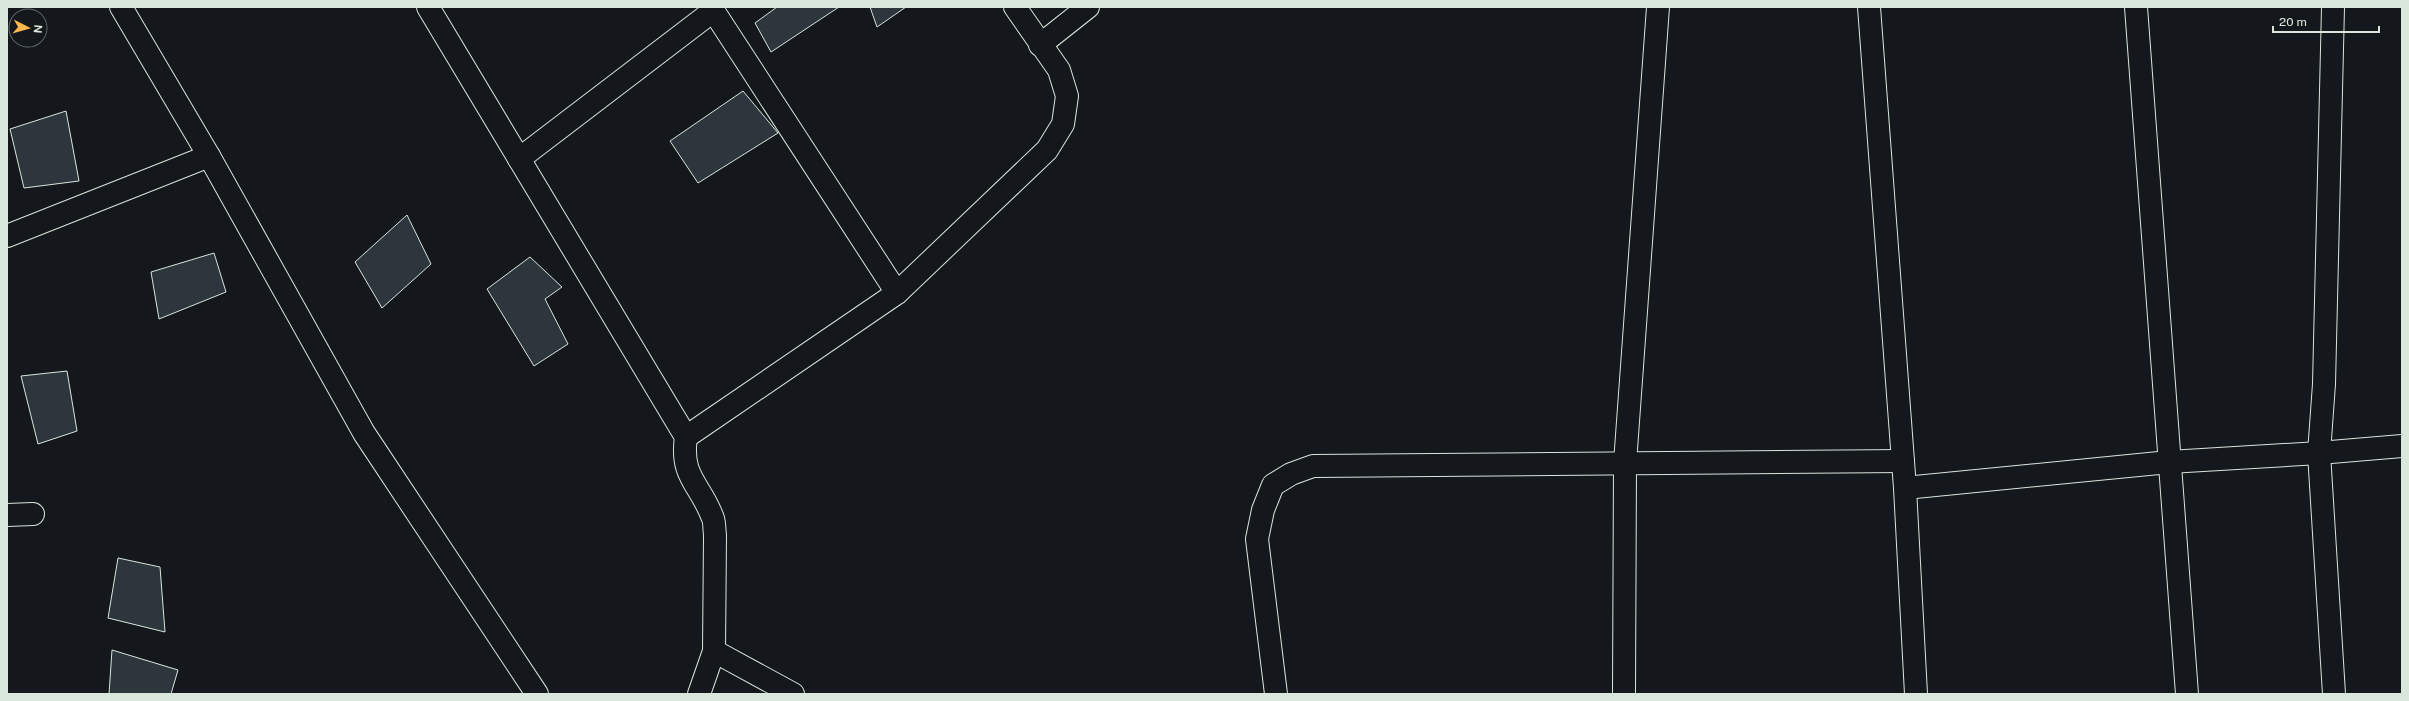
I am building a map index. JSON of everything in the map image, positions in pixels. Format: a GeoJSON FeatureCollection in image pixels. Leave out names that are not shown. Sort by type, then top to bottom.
{"type":"FeatureCollection","features":[{"type":"Feature","properties":{"kind":"street"},"geometry":{"type":"LineString","coordinates":[[121,7],[209,156],[364,433],[537,694]]}},
{"type":"Feature","properties":{"kind":"street"},"geometry":{"type":"LineString","coordinates":[[428,7],[686,437],[684,453],[687,471],[713,517],[714,651],[699,694]]}},
{"type":"Feature","properties":{"kind":"street"},"geometry":{"type":"LineString","coordinates":[[686,437],[897,293],[1047,150],[1062,124],[1067,96],[1059,70],[1015,7]]}},
{"type":"Feature","properties":{"kind":"street"},"geometry":{"type":"LineString","coordinates":[[1040,44],[1088,7]]}},
{"type":"Feature","properties":{"kind":"street"},"geometry":{"type":"LineString","coordinates":[[1624,694],[1625,463],[1658,7]]}},
{"type":"Feature","properties":{"kind":"street"},"geometry":{"type":"LineString","coordinates":[[1869,7],[1905,488],[1916,694]]}},
{"type":"Feature","properties":{"kind":"street"},"geometry":{"type":"LineString","coordinates":[[2136,7],[2187,694]]}},
{"type":"Feature","properties":{"kind":"street"},"geometry":{"type":"LineString","coordinates":[[2333,7],[2324,384],[2319,453],[2334,694]]}},
{"type":"Feature","properties":{"kind":"street"},"geometry":{"type":"LineString","coordinates":[[519,159],[712,9],[897,293]]}},
{"type":"Feature","properties":{"kind":"street"},"geometry":{"type":"LineString","coordinates":[[7,236],[209,156]]}},
{"type":"Feature","properties":{"kind":"street"},"geometry":{"type":"LineString","coordinates":[[1905,488],[2170,462],[2319,453],[2402,446]]}},
{"type":"Feature","properties":{"kind":"street"},"geometry":{"type":"LineString","coordinates":[[1276,694],[1257,539],[1263,510],[1273,486],[1291,474],[1313,466],[1903,461]]}},
{"type":"Feature","properties":{"kind":"street"},"geometry":{"type":"LineString","coordinates":[[7,515],[33,514]]}},
{"type":"Feature","properties":{"kind":"street"},"geometry":{"type":"LineString","coordinates":[[714,651],[793,694]]}},
{"type":"Feature","properties":{"kind":"building"},"geometry":{"type":"Polygon","coordinates":[[[777,7],[839,7],[771,52],[755,23],[777,7]]]}},
{"type":"Feature","properties":{"kind":"building"},"geometry":{"type":"Polygon","coordinates":[[[870,7],[906,7],[877,27],[870,7]]]}},
{"type":"Feature","properties":{"kind":"building"},"geometry":{"type":"Polygon","coordinates":[[[743,91],[778,133],[698,183],[670,141],[743,91]]]}},
{"type":"Feature","properties":{"kind":"building"},"geometry":{"type":"Polygon","coordinates":[[[66,111],[79,181],[24,188],[10,129],[66,111]]]}},
{"type":"Feature","properties":{"kind":"building"},"geometry":{"type":"Polygon","coordinates":[[[407,215],[431,264],[382,308],[355,262],[407,215]]]}},
{"type":"Feature","properties":{"kind":"building"},"geometry":{"type":"Polygon","coordinates":[[[214,253],[226,292],[159,319],[151,272],[214,253]]]}},
{"type":"Feature","properties":{"kind":"building"},"geometry":{"type":"Polygon","coordinates":[[[530,257],[562,287],[545,299],[568,344],[534,366],[487,289],[530,257]]]}},
{"type":"Feature","properties":{"kind":"building"},"geometry":{"type":"Polygon","coordinates":[[[67,371],[77,431],[38,444],[21,376],[67,371]]]}},
{"type":"Feature","properties":{"kind":"building"},"geometry":{"type":"Polygon","coordinates":[[[118,558],[160,567],[165,632],[108,618],[118,558]]]}},
{"type":"Feature","properties":{"kind":"building"},"geometry":{"type":"Polygon","coordinates":[[[112,650],[178,670],[171,694],[109,694],[112,650]]]}}]}
